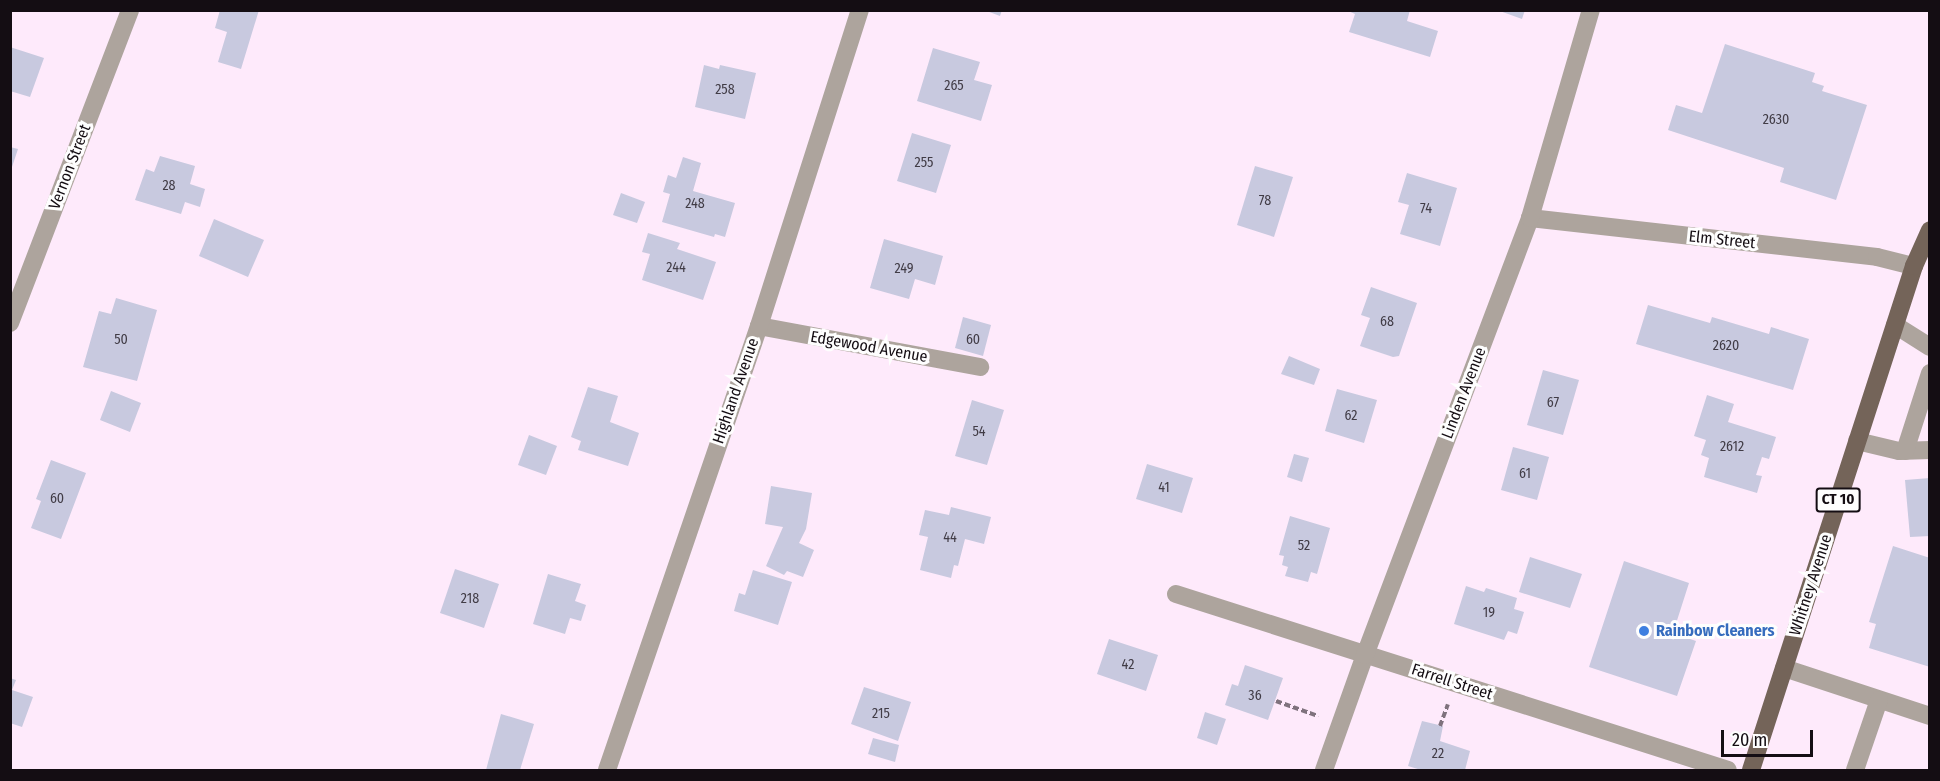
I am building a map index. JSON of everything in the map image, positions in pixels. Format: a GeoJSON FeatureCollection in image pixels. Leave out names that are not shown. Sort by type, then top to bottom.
{"type":"FeatureCollection","features":[{"type":"Feature","properties":{"kind":"main road","name":"Whitney Avenue"},"geometry":{"type":"LineString","coordinates":[[1751,771],[1894,325],[1929,230]]}},
{"type":"Feature","properties":{"kind":"street","name":"Vernon Street"},"geometry":{"type":"LineString","coordinates":[[10,323],[130,10]]}},
{"type":"Feature","properties":{"kind":"street","name":"Highland Avenue"},"geometry":{"type":"LineString","coordinates":[[607,771],[759,326],[860,10]]}},
{"type":"Feature","properties":{"kind":"street","name":"Linden Avenue"},"geometry":{"type":"LineString","coordinates":[[1324,771],[1365,655],[1530,218],[1591,10]]}},
{"type":"Feature","properties":{"kind":"street","name":"Elm Street"},"geometry":{"type":"LineString","coordinates":[[1530,218],[1877,257],[1914,266]]}},
{"type":"Feature","properties":{"kind":"street"},"geometry":{"type":"LineString","coordinates":[[1894,325],[1929,347]]}},
{"type":"Feature","properties":{"kind":"street","name":"Edgewood Avenue"},"geometry":{"type":"LineString","coordinates":[[759,326],[980,367]]}},
{"type":"Feature","properties":{"kind":"street"},"geometry":{"type":"LineString","coordinates":[[1905,451],[1929,373]]}},
{"type":"Feature","properties":{"kind":"street"},"geometry":{"type":"LineString","coordinates":[[1857,441],[1905,451],[1929,450]]}},
{"type":"Feature","properties":{"kind":"street","name":"Farrell Street"},"geometry":{"type":"LineString","coordinates":[[1176,594],[1728,771]]}},
{"type":"Feature","properties":{"kind":"street"},"geometry":{"type":"LineString","coordinates":[[1784,668],[1929,716]]}},
{"type":"Feature","properties":{"kind":"street"},"geometry":{"type":"LineString","coordinates":[[1855,771],[1879,700]]}},
{"type":"Feature","properties":{"kind":"path"},"geometry":{"type":"LineString","coordinates":[[1276,701],[1340,724]]}},
{"type":"Feature","properties":{"kind":"building"},"geometry":{"type":"Polygon","coordinates":[[[220,10],[259,10],[241,69],[218,62],[227,32],[215,28],[220,10]]]}},
{"type":"Feature","properties":{"kind":"building"},"geometry":{"type":"Polygon","coordinates":[[[984,10],[1002,10],[1000,16],[984,10]]]}},
{"type":"Feature","properties":{"kind":"building"},"geometry":{"type":"Polygon","coordinates":[[[1346,10],[1410,10],[1407,21],[1438,31],[1430,57],[1349,32],[1355,14],[1346,10]]]}},
{"type":"Feature","properties":{"kind":"building"},"geometry":{"type":"Polygon","coordinates":[[[1497,10],[1525,10],[1522,19],[1497,10]]]}},
{"type":"Feature","properties":{"kind":"building"},"geometry":{"type":"Polygon","coordinates":[[[1725,44],[1815,73],[1812,82],[1824,86],[1822,91],[1867,105],[1836,200],[1780,182],[1784,168],[1668,130],[1676,105],[1702,113],[1725,44]]]}},
{"type":"Feature","properties":{"kind":"building"},"geometry":{"type":"Polygon","coordinates":[[[10,47],[44,58],[30,97],[10,91],[10,47]]]}},
{"type":"Feature","properties":{"kind":"building"},"geometry":{"type":"Polygon","coordinates":[[[933,48],[980,62],[974,80],[992,85],[981,121],[917,101],[933,48]]]}},
{"type":"Feature","properties":{"kind":"building"},"geometry":{"type":"Polygon","coordinates":[[[704,65],[719,69],[720,65],[756,73],[745,119],[695,107],[704,65]]]}},
{"type":"Feature","properties":{"kind":"building"},"geometry":{"type":"Polygon","coordinates":[[[912,133],[951,145],[936,193],[897,181],[912,133]]]}},
{"type":"Feature","properties":{"kind":"building"},"geometry":{"type":"Polygon","coordinates":[[[10,147],[18,149],[11,170],[10,170],[10,147]]]}},
{"type":"Feature","properties":{"kind":"building"},"geometry":{"type":"Polygon","coordinates":[[[160,156],[195,166],[190,184],[205,189],[200,207],[185,202],[181,214],[135,200],[146,169],[154,172],[160,156]]]}},
{"type":"Feature","properties":{"kind":"building"},"geometry":{"type":"Polygon","coordinates":[[[683,157],[701,163],[693,191],[735,203],[725,237],[715,234],[714,237],[662,222],[670,194],[663,192],[668,175],[676,178],[683,157]]]}},
{"type":"Feature","properties":{"kind":"building"},"geometry":{"type":"Polygon","coordinates":[[[1255,166],[1293,177],[1274,237],[1237,225],[1255,166]]]}},
{"type":"Feature","properties":{"kind":"building"},"geometry":{"type":"Polygon","coordinates":[[[1407,173],[1457,188],[1440,246],[1400,234],[1409,205],[1398,202],[1407,173]]]}},
{"type":"Feature","properties":{"kind":"building"},"geometry":{"type":"Polygon","coordinates":[[[621,193],[645,202],[637,223],[613,215],[621,193]]]}},
{"type":"Feature","properties":{"kind":"building"},"geometry":{"type":"Polygon","coordinates":[[[214,219],[264,240],[248,277],[199,256],[214,219]]]}},
{"type":"Feature","properties":{"kind":"building"},"geometry":{"type":"Polygon","coordinates":[[[648,233],[680,243],[677,249],[716,262],[703,300],[642,280],[650,254],[642,252],[648,233]]]}},
{"type":"Feature","properties":{"kind":"building"},"geometry":{"type":"Polygon","coordinates":[[[884,239],[943,256],[935,285],[915,279],[909,299],[870,288],[884,239]]]}},
{"type":"Feature","properties":{"kind":"building"},"geometry":{"type":"Polygon","coordinates":[[[1371,287],[1417,303],[1399,356],[1393,357],[1360,346],[1370,318],[1361,315],[1371,287]]]}},
{"type":"Feature","properties":{"kind":"building"},"geometry":{"type":"Polygon","coordinates":[[[116,298],[157,310],[137,381],[83,367],[99,311],[111,314],[116,298]]]}},
{"type":"Feature","properties":{"kind":"building"},"geometry":{"type":"Polygon","coordinates":[[[1648,305],[1710,323],[1712,317],[1769,334],[1771,327],[1809,339],[1793,390],[1636,344],[1648,305]]]}},
{"type":"Feature","properties":{"kind":"building"},"geometry":{"type":"Polygon","coordinates":[[[963,317],[991,325],[983,356],[955,348],[963,317]]]}},
{"type":"Feature","properties":{"kind":"building"},"geometry":{"type":"Polygon","coordinates":[[[1289,356],[1320,369],[1314,385],[1281,374],[1289,356]]]}},
{"type":"Feature","properties":{"kind":"building"},"geometry":{"type":"Polygon","coordinates":[[[1543,370],[1579,380],[1563,435],[1527,425],[1543,370]]]}},
{"type":"Feature","properties":{"kind":"building"},"geometry":{"type":"Polygon","coordinates":[[[588,387],[618,396],[610,422],[639,433],[628,466],[578,450],[581,441],[571,437],[588,387]]]}},
{"type":"Feature","properties":{"kind":"building"},"geometry":{"type":"Polygon","coordinates":[[[1337,389],[1377,400],[1364,443],[1325,431],[1337,389]]]}},
{"type":"Feature","properties":{"kind":"building"},"geometry":{"type":"Polygon","coordinates":[[[111,391],[141,403],[130,432],[100,420],[111,391]]]}},
{"type":"Feature","properties":{"kind":"building"},"geometry":{"type":"Polygon","coordinates":[[[1707,395],[1734,404],[1728,422],[1776,437],[1769,459],[1762,457],[1756,475],[1762,476],[1757,493],[1704,477],[1709,458],[1701,455],[1706,440],[1694,436],[1707,395]]]}},
{"type":"Feature","properties":{"kind":"building"},"geometry":{"type":"Polygon","coordinates":[[[972,400],[1004,410],[987,465],[955,456],[972,400]]]}},
{"type":"Feature","properties":{"kind":"building"},"geometry":{"type":"Polygon","coordinates":[[[529,435],[557,446],[546,475],[518,465],[529,435]]]}},
{"type":"Feature","properties":{"kind":"building"},"geometry":{"type":"Polygon","coordinates":[[[1513,447],[1549,457],[1537,500],[1501,490],[1513,447]]]}},
{"type":"Feature","properties":{"kind":"building"},"geometry":{"type":"Polygon","coordinates":[[[1294,454],[1309,458],[1302,482],[1287,477],[1294,454]]]}},
{"type":"Feature","properties":{"kind":"building"},"geometry":{"type":"Polygon","coordinates":[[[51,460],[86,473],[61,539],[31,528],[41,501],[36,499],[51,460]]]}},
{"type":"Feature","properties":{"kind":"building"},"geometry":{"type":"Polygon","coordinates":[[[1147,464],[1193,478],[1182,513],[1136,499],[1147,464]]]}},
{"type":"Feature","properties":{"kind":"building"},"geometry":{"type":"Polygon","coordinates":[[[1930,478],[1930,536],[1910,537],[1905,480],[1930,478]]]}},
{"type":"Feature","properties":{"kind":"building"},"geometry":{"type":"Polygon","coordinates":[[[771,486],[812,493],[806,529],[799,543],[814,550],[803,577],[787,571],[784,575],[766,566],[783,527],[765,524],[771,486]]]}},
{"type":"Feature","properties":{"kind":"building"},"geometry":{"type":"Polygon","coordinates":[[[951,507],[991,517],[984,544],[965,539],[958,566],[954,565],[951,578],[920,570],[928,537],[919,535],[925,510],[949,515],[951,507]]]}},
{"type":"Feature","properties":{"kind":"building"},"geometry":{"type":"Polygon","coordinates":[[[1290,516],[1330,528],[1317,574],[1311,572],[1308,582],[1285,576],[1288,567],[1282,565],[1284,556],[1279,555],[1290,516]]]}},
{"type":"Feature","properties":{"kind":"building"},"geometry":{"type":"Polygon","coordinates":[[[1893,546],[1930,558],[1930,667],[1869,648],[1876,624],[1869,622],[1893,546]]]}},
{"type":"Feature","properties":{"kind":"building"},"geometry":{"type":"Polygon","coordinates":[[[1530,557],[1582,574],[1570,608],[1519,592],[1530,557]]]}},
{"type":"Feature","properties":{"kind":"building"},"geometry":{"type":"Polygon","coordinates":[[[1624,561],[1689,583],[1673,633],[1696,641],[1677,696],[1589,667],[1624,561]]]}},
{"type":"Feature","properties":{"kind":"building"},"geometry":{"type":"Polygon","coordinates":[[[455,569],[499,584],[484,628],[440,613],[455,569]]]}},
{"type":"Feature","properties":{"kind":"building"},"geometry":{"type":"Polygon","coordinates":[[[753,570],[792,582],[778,625],[734,611],[739,593],[745,595],[753,570]]]}},
{"type":"Feature","properties":{"kind":"building"},"geometry":{"type":"Polygon","coordinates":[[[548,574],[581,584],[575,601],[586,605],[581,621],[570,618],[565,634],[533,624],[548,574]]]}},
{"type":"Feature","properties":{"kind":"building"},"geometry":{"type":"Polygon","coordinates":[[[1466,586],[1484,592],[1486,588],[1517,598],[1514,609],[1524,612],[1517,634],[1508,631],[1504,640],[1454,624],[1466,586]]]}},
{"type":"Feature","properties":{"kind":"building"},"geometry":{"type":"Polygon","coordinates":[[[1109,639],[1158,655],[1146,691],[1097,674],[1109,639]]]}},
{"type":"Feature","properties":{"kind":"building"},"geometry":{"type":"Polygon","coordinates":[[[1245,665],[1283,678],[1268,720],[1225,705],[1232,684],[1238,686],[1245,665]]]}},
{"type":"Feature","properties":{"kind":"building"},"geometry":{"type":"Polygon","coordinates":[[[10,678],[16,680],[12,690],[33,697],[22,727],[10,723],[10,678]]]}},
{"type":"Feature","properties":{"kind":"building"},"geometry":{"type":"Polygon","coordinates":[[[864,687],[911,702],[898,741],[851,724],[864,687]]]}},
{"type":"Feature","properties":{"kind":"building"},"geometry":{"type":"Polygon","coordinates":[[[1205,712],[1226,719],[1217,745],[1197,738],[1205,712]]]}},
{"type":"Feature","properties":{"kind":"building"},"geometry":{"type":"Polygon","coordinates":[[[501,714],[534,724],[520,770],[486,770],[501,714]]]}},
{"type":"Feature","properties":{"kind":"building"},"geometry":{"type":"Polygon","coordinates":[[[1422,721],[1443,726],[1440,741],[1470,751],[1465,770],[1421,770],[1408,766],[1422,721]]]}},
{"type":"Feature","properties":{"kind":"building"},"geometry":{"type":"Polygon","coordinates":[[[873,738],[899,745],[895,762],[868,754],[873,738]]]}},
{"type":"Feature","properties":{"kind":"place","name":"Rainbow Cleaners"},"geometry":{"type":"Point","coordinates":[1644,631]}}]}
